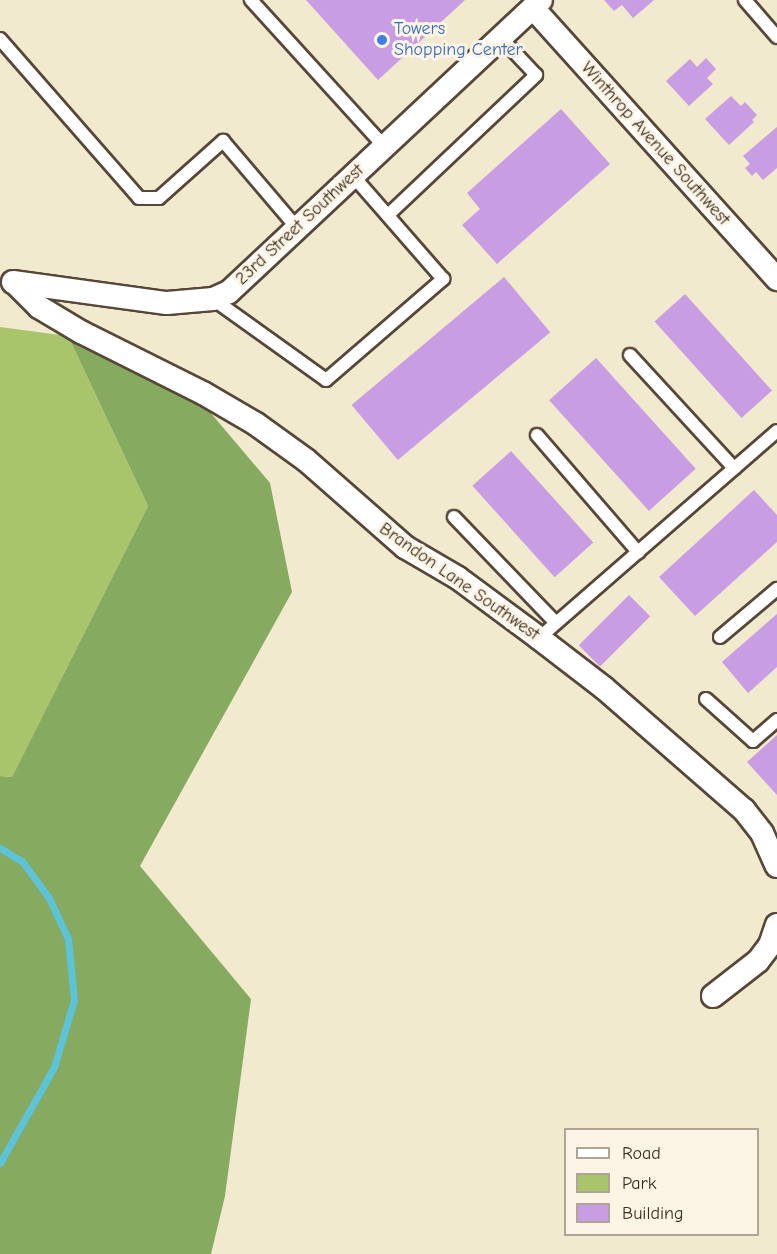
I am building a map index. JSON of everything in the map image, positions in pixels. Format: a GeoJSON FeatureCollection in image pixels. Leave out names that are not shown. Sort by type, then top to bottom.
{"type":"FeatureCollection","features":[{"type":"Feature","properties":{"kind":"street","name":"23rd Street Southwest"},"geometry":{"type":"LineString","coordinates":[[8,280],[135,300],[185,303],[213,299],[242,282],[537,4]]}},
{"type":"Feature","properties":{"kind":"street","name":"Winthrop Avenue Southwest"},"geometry":{"type":"LineString","coordinates":[[537,4],[777,279]]}},
{"type":"Feature","properties":{"kind":"street","name":"Brandon Lane Southwest"},"geometry":{"type":"LineString","coordinates":[[8,280],[39,307],[81,332],[203,393],[256,424],[306,460],[405,547],[458,578],[604,688],[744,810],[762,833],[777,866]]}},
{"type":"Feature","properties":{"kind":"street"},"geometry":{"type":"LineString","coordinates":[[714,996],[758,961],[770,945],[777,925]]}},
{"type":"Feature","properties":{"kind":"lane"},"geometry":{"type":"LineString","coordinates":[[251,0],[384,146]]}},
{"type":"Feature","properties":{"kind":"lane"},"geometry":{"type":"LineString","coordinates":[[745,0],[777,37]]}},
{"type":"Feature","properties":{"kind":"lane"},"geometry":{"type":"LineString","coordinates":[[388,215],[536,75],[501,38]]}},
{"type":"Feature","properties":{"kind":"lane"},"geometry":{"type":"LineString","coordinates":[[0,39],[139,198],[159,198],[223,141],[298,229]]}},
{"type":"Feature","properties":{"kind":"lane"},"geometry":{"type":"LineString","coordinates":[[213,299],[326,380],[443,279],[353,176]]}},
{"type":"Feature","properties":{"kind":"lane"},"geometry":{"type":"LineString","coordinates":[[630,355],[734,468]]}},
{"type":"Feature","properties":{"kind":"lane"},"geometry":{"type":"LineString","coordinates":[[539,638],[777,431]]}},
{"type":"Feature","properties":{"kind":"lane"},"geometry":{"type":"LineString","coordinates":[[537,435],[638,552]]}},
{"type":"Feature","properties":{"kind":"lane"},"geometry":{"type":"LineString","coordinates":[[454,517],[556,623]]}},
{"type":"Feature","properties":{"kind":"lane"},"geometry":{"type":"LineString","coordinates":[[720,637],[777,589]]}},
{"type":"Feature","properties":{"kind":"lane"},"geometry":{"type":"LineString","coordinates":[[706,699],[753,741],[777,720]]}},
{"type":"Feature","properties":{"kind":"green space"},"geometry":{"type":"Polygon","coordinates":[[[0,327],[68,336],[148,506],[12,777],[0,776],[0,327]]]}},
{"type":"Feature","properties":{"kind":"green space"},"geometry":{"type":"Polygon","coordinates":[[[68,336],[204,405],[270,483],[292,592],[140,866],[251,999],[225,1196],[211,1254],[0,1254],[0,776],[12,777],[148,506],[68,336]]]}},
{"type":"Feature","properties":{"kind":"building","name":"Towers Shopping Center"},"geometry":{"type":"Polygon","coordinates":[[[306,0],[465,0],[378,80],[306,0]]]}},
{"type":"Feature","properties":{"kind":"building"},"geometry":{"type":"Polygon","coordinates":[[[604,0],[654,0],[633,18],[622,5],[614,11],[604,0]]]}},
{"type":"Feature","properties":{"kind":"building"},"geometry":{"type":"Polygon","coordinates":[[[706,58],[716,69],[707,78],[713,84],[689,106],[666,81],[690,59],[697,67],[706,58]]]}},
{"type":"Feature","properties":{"kind":"building"},"geometry":{"type":"Polygon","coordinates":[[[731,96],[741,106],[745,102],[757,115],[752,120],[754,122],[729,145],[705,119],[731,96]]]}},
{"type":"Feature","properties":{"kind":"building"},"geometry":{"type":"Polygon","coordinates":[[[561,109],[610,164],[497,264],[462,225],[480,209],[467,193],[561,109]]]}},
{"type":"Feature","properties":{"kind":"building"},"geometry":{"type":"Polygon","coordinates":[[[777,127],[777,168],[763,180],[756,172],[752,176],[745,168],[750,164],[743,156],[777,127]]]}},
{"type":"Feature","properties":{"kind":"building"},"geometry":{"type":"Polygon","coordinates":[[[504,277],[550,332],[398,460],[352,405],[504,277]]]}},
{"type":"Feature","properties":{"kind":"building"},"geometry":{"type":"Polygon","coordinates":[[[685,294],[772,391],[742,418],[655,321],[685,294]]]}},
{"type":"Feature","properties":{"kind":"building"},"geometry":{"type":"Polygon","coordinates":[[[596,358],[696,469],[649,511],[549,400],[596,358]]]}},
{"type":"Feature","properties":{"kind":"building"},"geometry":{"type":"Polygon","coordinates":[[[511,451],[593,542],[555,577],[472,486],[511,451]]]}},
{"type":"Feature","properties":{"kind":"building"},"geometry":{"type":"Polygon","coordinates":[[[754,490],[777,515],[777,542],[695,616],[659,577],[754,490]]]}},
{"type":"Feature","properties":{"kind":"building"},"geometry":{"type":"Polygon","coordinates":[[[629,595],[650,616],[600,666],[579,645],[629,595]]]}},
{"type":"Feature","properties":{"kind":"building"},"geometry":{"type":"Polygon","coordinates":[[[777,614],[777,667],[748,693],[722,662],[777,614]]]}},
{"type":"Feature","properties":{"kind":"building"},"geometry":{"type":"Polygon","coordinates":[[[777,735],[777,795],[747,762],[777,735]]]}},
{"type":"Feature","properties":{"kind":"waterway"},"geometry":{"type":"LineString","coordinates":[[0,848],[22,861],[49,898],[68,939],[74,1000],[54,1067],[0,1163]]}},
{"type":"Feature","properties":{"kind":"place","name":"Towers Shopping Center"},"geometry":{"type":"Point","coordinates":[382,40]}}]}
